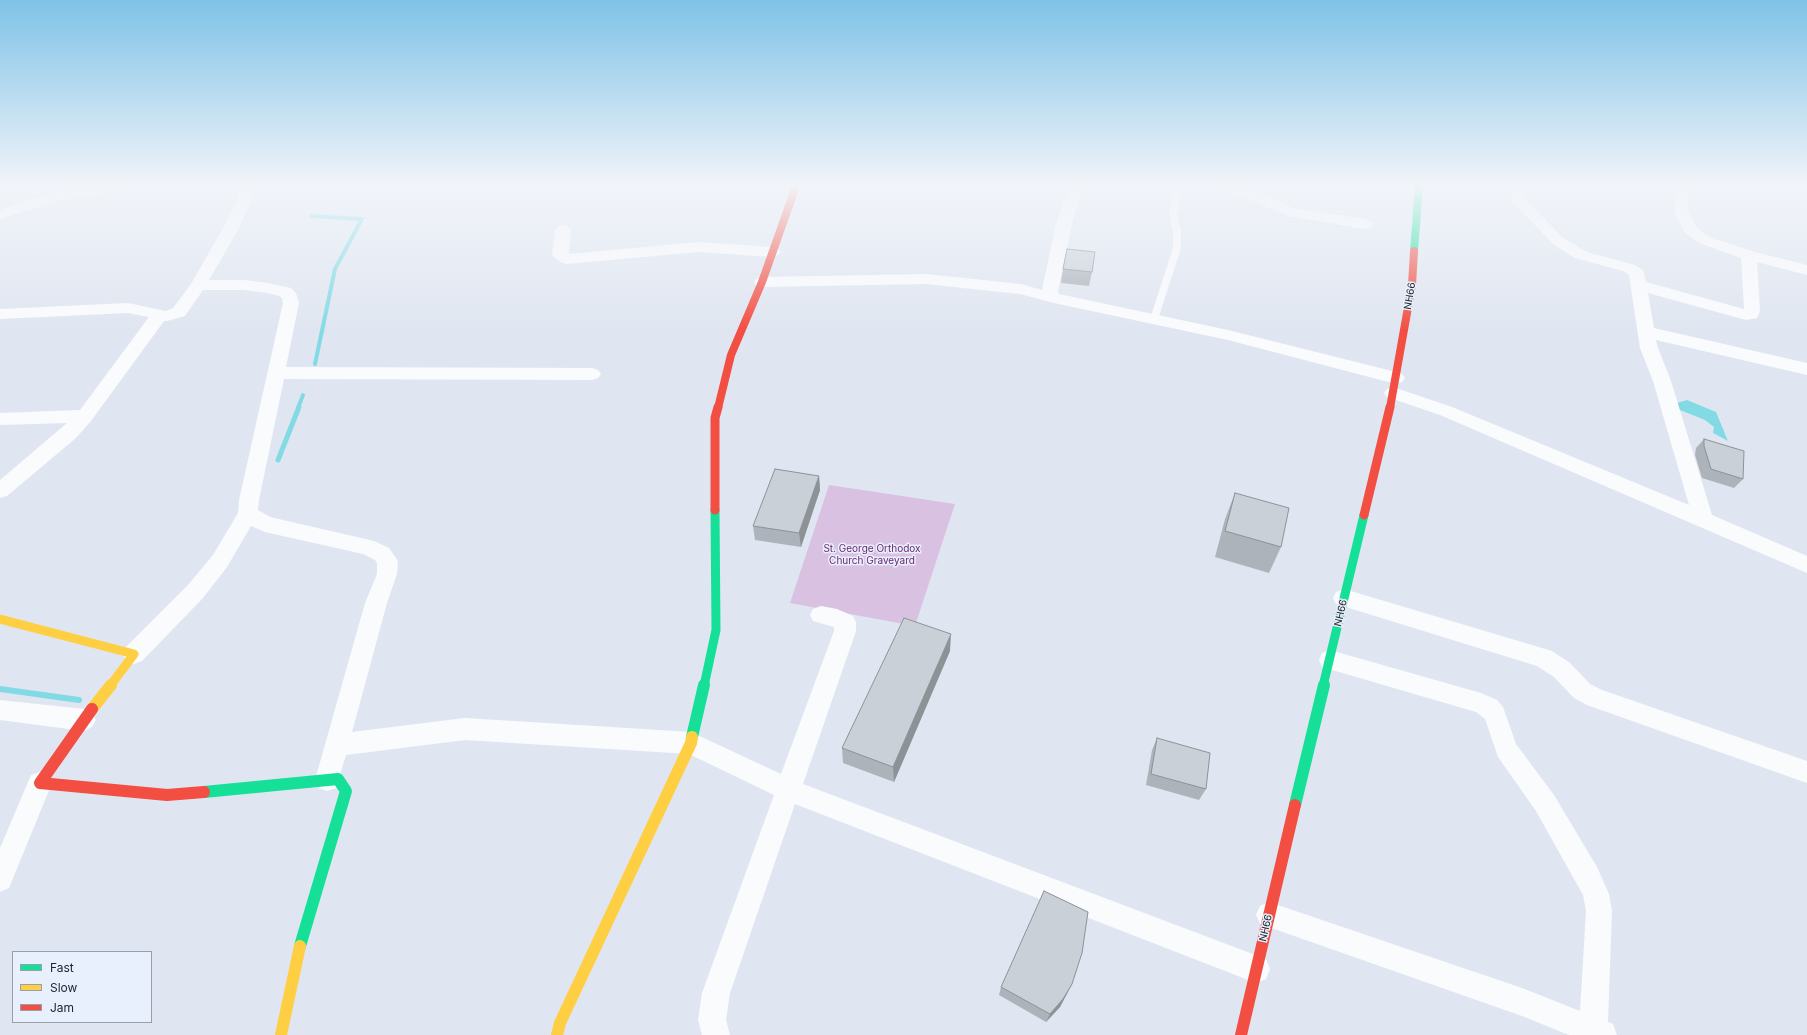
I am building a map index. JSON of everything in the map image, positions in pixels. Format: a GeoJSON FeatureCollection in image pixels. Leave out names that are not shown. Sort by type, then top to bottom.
{"type":"FeatureCollection","features":[{"type":"Feature","properties":{"kind":"main road"},"geometry":{"type":"LineString","coordinates":[[557,1035],[560,1023],[691,742],[716,630],[715,418],[731,355],[762,282],[779,234]]}},
{"type":"Feature","properties":{"kind":"main road","name":"NH66"},"geometry":{"type":"LineString","coordinates":[[1241,1035],[1394,386],[1412,285],[1416,234]]}},
{"type":"Feature","properties":{"kind":"main road"},"geometry":{"type":"LineString","coordinates":[[0,619],[134,654],[84,720],[40,783],[167,795],[338,778],[346,791],[303,932],[281,1035]]}},
{"type":"Feature","properties":{"kind":"street"},"geometry":{"type":"LineString","coordinates":[[0,314],[128,308],[167,316],[179,312],[198,285],[226,234]]}},
{"type":"Feature","properties":{"kind":"street"},"geometry":{"type":"LineString","coordinates":[[562,234],[560,255],[566,259],[698,247],[773,252]]}},
{"type":"Feature","properties":{"kind":"street"},"geometry":{"type":"LineString","coordinates":[[1054,298],[1050,294],[1050,291],[1062,234]]}},
{"type":"Feature","properties":{"kind":"street"},"geometry":{"type":"LineString","coordinates":[[1551,234],[1558,241],[1581,255],[1634,270],[1637,273],[1649,348],[1662,381],[1703,519]]}},
{"type":"Feature","properties":{"kind":"street"},"geometry":{"type":"LineString","coordinates":[[1696,234],[1710,242],[1749,255],[1807,270]]}},
{"type":"Feature","properties":{"kind":"street"},"geometry":{"type":"LineString","coordinates":[[1639,285],[1737,314],[1751,314],[1749,255]]}},
{"type":"Feature","properties":{"kind":"street"},"geometry":{"type":"LineString","coordinates":[[762,282],[926,279],[1021,289],[1054,298],[1228,335],[1394,386],[1446,411],[1807,564]]}},
{"type":"Feature","properties":{"kind":"street"},"geometry":{"type":"LineString","coordinates":[[134,654],[196,592],[220,561],[248,514],[249,500],[291,303],[290,297],[285,292],[262,287],[244,285],[198,285]]}},
{"type":"Feature","properties":{"kind":"street"},"geometry":{"type":"LineString","coordinates":[[0,491],[69,432],[85,416],[160,314]]}},
{"type":"Feature","properties":{"kind":"street"},"geometry":{"type":"LineString","coordinates":[[1646,332],[1807,368]]}},
{"type":"Feature","properties":{"kind":"street"},"geometry":{"type":"LineString","coordinates":[[276,374],[592,374]]}},
{"type":"Feature","properties":{"kind":"street"},"geometry":{"type":"LineString","coordinates":[[0,419],[85,416]]}},
{"type":"Feature","properties":{"kind":"street"},"geometry":{"type":"LineString","coordinates":[[248,514],[266,524],[366,547],[382,554],[388,561],[387,574],[376,603],[327,780]]}},
{"type":"Feature","properties":{"kind":"street"},"geometry":{"type":"LineString","coordinates":[[1344,598],[1544,658],[1562,670],[1582,691],[1595,698],[1807,772]]}},
{"type":"Feature","properties":{"kind":"street"},"geometry":{"type":"LineString","coordinates":[[716,1035],[712,1020],[716,992],[845,631],[845,622],[837,618],[821,615]]}},
{"type":"Feature","properties":{"kind":"street"},"geometry":{"type":"LineString","coordinates":[[1269,915],[1522,1002],[1599,1032],[1599,911],[1596,894],[1588,876],[1545,803],[1506,749],[1495,714],[1489,707],[1481,703],[1330,660]]}},
{"type":"Feature","properties":{"kind":"street"},"geometry":{"type":"LineString","coordinates":[[0,710],[84,720]]}},
{"type":"Feature","properties":{"kind":"street"},"geometry":{"type":"LineString","coordinates":[[337,745],[465,729],[691,742],[788,790],[1256,969]]}},
{"type":"Feature","properties":{"kind":"street"},"geometry":{"type":"LineString","coordinates":[[0,879],[40,783]]}},
{"type":"Feature","properties":{"kind":"lane"},"geometry":{"type":"LineString","coordinates":[[1154,319],[1177,248],[1177,234]]}},
{"type":"Feature","properties":{"kind":"green space","name":"St. George Orthodox Church Graveyard"},"geometry":{"type":"Polygon","coordinates":[[[829,485],[955,504],[915,626],[790,603],[829,485]]]}},
{"type":"Feature","properties":{"kind":"water"},"geometry":{"type":"Polygon","coordinates":[[[1687,400],[1716,412],[1728,441],[1713,433],[1714,427],[1705,420],[1675,408],[1677,403],[1687,400]]]}},
{"type":"Feature","properties":{"kind":"building"},"geometry":{"type":"Polygon","coordinates":[[[1067,249],[1095,252],[1092,272],[1063,269],[1067,249]]]}},
{"type":"Feature","properties":{"kind":"building"},"geometry":{"type":"Polygon","coordinates":[[[1704,439],[1744,451],[1743,479],[1711,469],[1704,446],[1704,439]]]}},
{"type":"Feature","properties":{"kind":"building"},"geometry":{"type":"Polygon","coordinates":[[[775,469],[819,476],[799,533],[753,526],[775,469]]]}},
{"type":"Feature","properties":{"kind":"building"},"geometry":{"type":"Polygon","coordinates":[[[1235,493],[1289,508],[1281,547],[1225,531],[1235,493]]]}},
{"type":"Feature","properties":{"kind":"building"},"geometry":{"type":"Polygon","coordinates":[[[904,618],[951,634],[893,767],[842,748],[904,618]]]}},
{"type":"Feature","properties":{"kind":"building"},"geometry":{"type":"Polygon","coordinates":[[[1157,738],[1210,753],[1206,789],[1151,774],[1157,738]]]}},
{"type":"Feature","properties":{"kind":"building"},"geometry":{"type":"Polygon","coordinates":[[[1044,891],[1088,912],[1082,953],[1072,984],[1063,999],[1050,1014],[1001,987],[1044,891]]]}},
{"type":"Feature","properties":{"kind":"waterway"},"geometry":{"type":"LineString","coordinates":[[315,364],[335,269],[354,234]]}},
{"type":"Feature","properties":{"kind":"waterway"},"geometry":{"type":"LineString","coordinates":[[298,408],[303,395]]}},
{"type":"Feature","properties":{"kind":"waterway"},"geometry":{"type":"LineString","coordinates":[[278,460],[299,407]]}},
{"type":"Feature","properties":{"kind":"waterway"},"geometry":{"type":"LineString","coordinates":[[0,689],[79,700]]}},
{"type":"Feature","properties":{"kind":"traffic: fast"},"geometry":{"type":"LineString","coordinates":[[1414,251],[1415,234]]}},
{"type":"Feature","properties":{"kind":"traffic: fast"},"geometry":{"type":"LineString","coordinates":[[692,737],[716,630],[715,510]]}},
{"type":"Feature","properties":{"kind":"traffic: fast"},"geometry":{"type":"LineString","coordinates":[[1295,805],[1364,515]]}},
{"type":"Feature","properties":{"kind":"traffic: fast"},"geometry":{"type":"LineString","coordinates":[[204,792],[338,779],[346,791],[300,946]]}},
{"type":"Feature","properties":{"kind":"traffic: slow"},"geometry":{"type":"LineString","coordinates":[[0,619],[134,654],[92,709]]}},
{"type":"Feature","properties":{"kind":"traffic: slow"},"geometry":{"type":"LineString","coordinates":[[557,1035],[560,1023],[691,743],[692,737]]}},
{"type":"Feature","properties":{"kind":"traffic: slow"},"geometry":{"type":"LineString","coordinates":[[281,1035],[300,946]]}},
{"type":"Feature","properties":{"kind":"traffic: jam"},"geometry":{"type":"LineString","coordinates":[[715,510],[715,418],[731,355],[762,282],[779,234]]}},
{"type":"Feature","properties":{"kind":"traffic: jam"},"geometry":{"type":"LineString","coordinates":[[1364,515],[1393,393],[1412,285],[1414,251]]}},
{"type":"Feature","properties":{"kind":"traffic: jam"},"geometry":{"type":"LineString","coordinates":[[92,709],[40,783],[167,795],[204,792]]}},
{"type":"Feature","properties":{"kind":"traffic: jam"},"geometry":{"type":"LineString","coordinates":[[1241,1035],[1295,805]]}}]}
